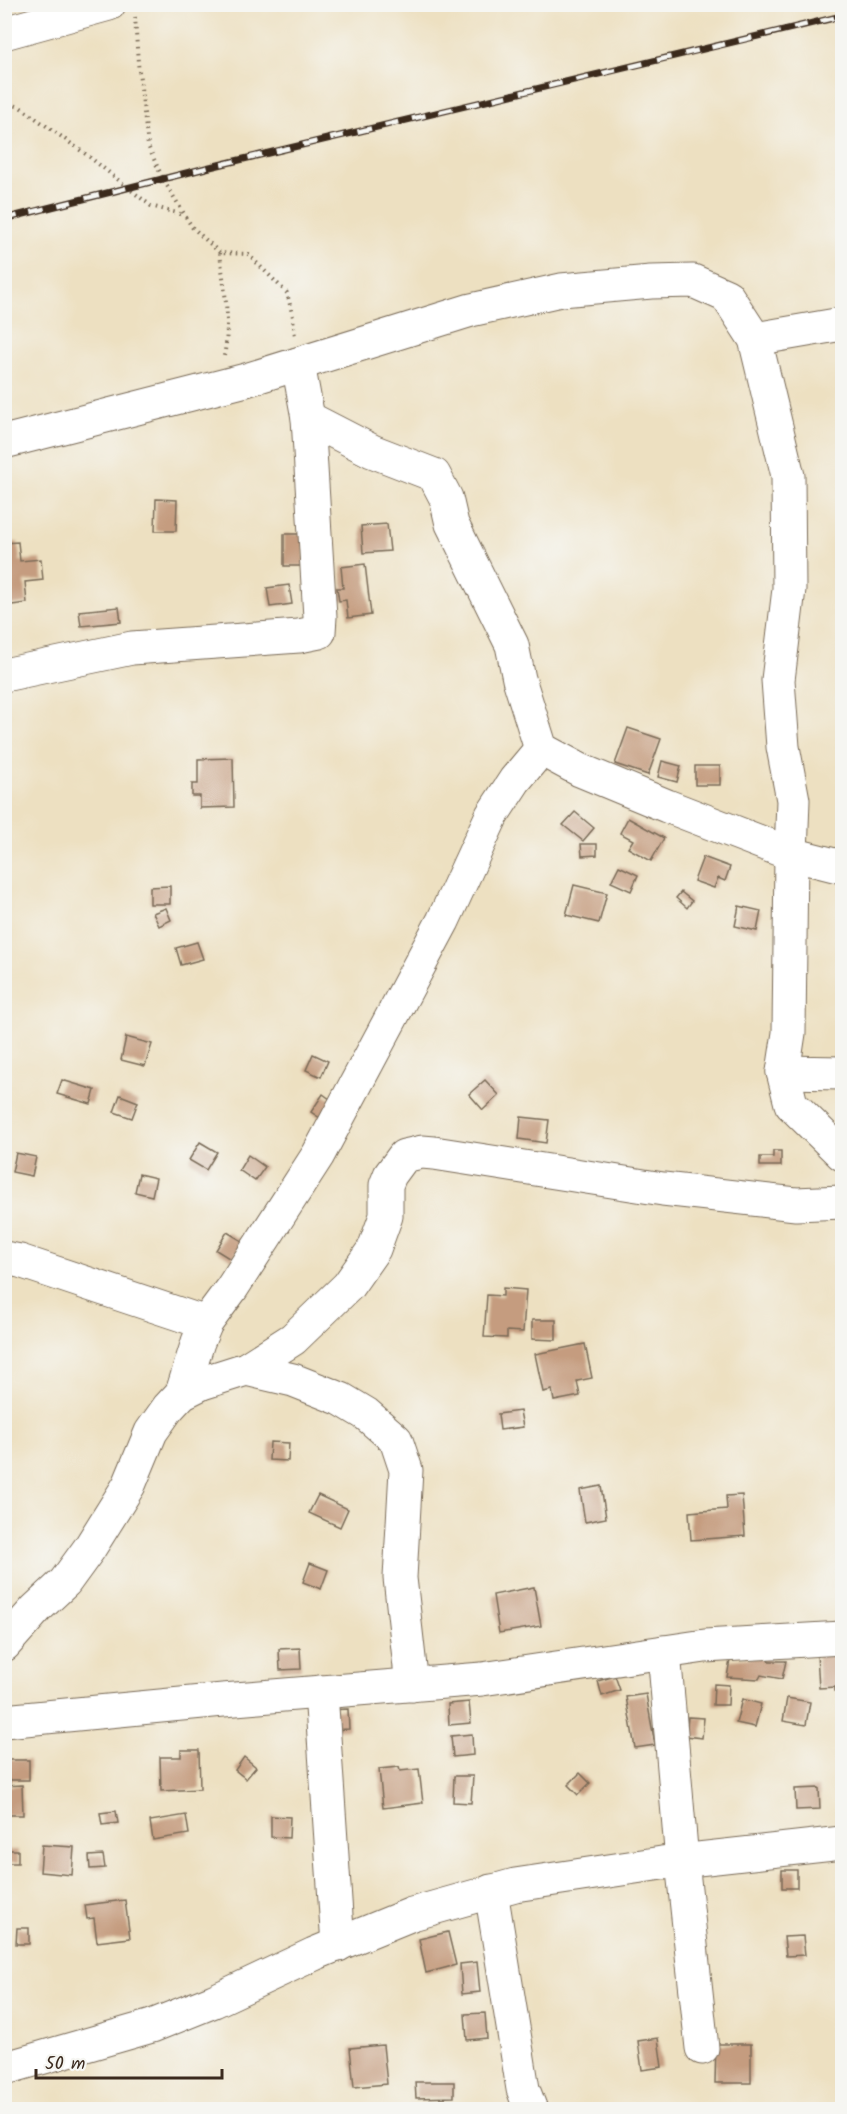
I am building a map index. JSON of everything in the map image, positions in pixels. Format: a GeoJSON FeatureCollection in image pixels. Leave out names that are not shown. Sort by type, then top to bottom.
{"type":"FeatureCollection","features":[{"type":"Feature","properties":{"kind":"street"},"geometry":{"type":"LineString","coordinates":[[4,33],[122,10]]}},
{"type":"Feature","properties":{"kind":"street"},"geometry":{"type":"LineString","coordinates":[[4,442],[217,387],[471,310],[561,290],[651,282],[693,281],[727,296],[755,339],[788,476],[789,589],[778,680],[783,747],[793,800],[790,854],[789,1033],[783,1072],[790,1104],[843,1154]]}},
{"type":"Feature","properties":{"kind":"street"},"geometry":{"type":"LineString","coordinates":[[755,339],[843,324]]}},
{"type":"Feature","properties":{"kind":"street"},"geometry":{"type":"LineString","coordinates":[[4,675],[132,648],[299,636],[319,632],[308,418],[298,364]]}},
{"type":"Feature","properties":{"kind":"street"},"geometry":{"type":"LineString","coordinates":[[308,418],[372,451],[434,475],[446,498],[452,524],[512,645],[519,679],[541,749],[580,770],[656,802],[790,854],[843,867]]}},
{"type":"Feature","properties":{"kind":"street"},"geometry":{"type":"LineString","coordinates":[[182,1393],[198,1342],[207,1323],[318,1155],[443,921],[492,815],[515,780],[541,749]]}},
{"type":"Feature","properties":{"kind":"street"},"geometry":{"type":"LineString","coordinates":[[783,1072],[843,1073]]}},
{"type":"Feature","properties":{"kind":"street"},"geometry":{"type":"LineString","coordinates":[[4,1645],[20,1607],[65,1582],[89,1549],[129,1485],[151,1432],[182,1393],[202,1383],[246,1369],[293,1339],[348,1286],[374,1249],[386,1216],[386,1185],[390,1175],[404,1156],[422,1152],[434,1153],[663,1189],[796,1204],[843,1202]]}},
{"type":"Feature","properties":{"kind":"street"},"geometry":{"type":"LineString","coordinates":[[4,1258],[20,1261],[207,1323]]}},
{"type":"Feature","properties":{"kind":"street"},"geometry":{"type":"LineString","coordinates":[[246,1369],[293,1380],[341,1399],[366,1414],[396,1440],[406,1470],[400,1578],[412,1685]]}},
{"type":"Feature","properties":{"kind":"street"},"geometry":{"type":"LineString","coordinates":[[4,1721],[482,1679],[705,1646],[843,1638]]}},
{"type":"Feature","properties":{"kind":"street"},"geometry":{"type":"LineString","coordinates":[[664,1652],[682,1861],[702,2048]]}},
{"type":"Feature","properties":{"kind":"street"},"geometry":{"type":"LineString","coordinates":[[321,1692],[338,1945]]}},
{"type":"Feature","properties":{"kind":"street"},"geometry":{"type":"LineString","coordinates":[[4,2067],[152,2026],[214,2001],[314,1954],[412,1914],[491,1891],[515,1885],[682,1861],[843,1843]]}},
{"type":"Feature","properties":{"kind":"street"},"geometry":{"type":"LineString","coordinates":[[491,1891],[523,2088],[531,2109]]}},
{"type":"Feature","properties":{"kind":"path"},"geometry":{"type":"LineString","coordinates":[[122,10],[138,63],[148,146],[163,179],[192,227],[220,253],[227,314],[227,338],[217,387]]}},
{"type":"Feature","properties":{"kind":"path"},"geometry":{"type":"LineString","coordinates":[[4,102],[20,107],[151,206],[184,215]]}},
{"type":"Feature","properties":{"kind":"path"},"geometry":{"type":"LineString","coordinates":[[220,253],[248,254],[287,293],[293,317],[298,364]]}},
{"type":"Feature","properties":{"kind":"building"},"geometry":{"type":"Polygon","coordinates":[[[156,499],[177,500],[176,531],[155,531],[156,499]]]}},
{"type":"Feature","properties":{"kind":"building"},"geometry":{"type":"Polygon","coordinates":[[[387,524],[390,551],[363,553],[361,526],[387,524]]]}},
{"type":"Feature","properties":{"kind":"building"},"geometry":{"type":"Polygon","coordinates":[[[284,534],[305,534],[305,566],[284,566],[284,534]]]}},
{"type":"Feature","properties":{"kind":"building"},"geometry":{"type":"Polygon","coordinates":[[[18,542],[20,561],[41,559],[43,580],[25,582],[27,603],[4,606],[4,543],[18,542]]]}},
{"type":"Feature","properties":{"kind":"building"},"geometry":{"type":"Polygon","coordinates":[[[365,564],[371,615],[348,618],[346,600],[339,601],[337,588],[343,588],[341,567],[365,564]]]}},
{"type":"Feature","properties":{"kind":"building"},"geometry":{"type":"Polygon","coordinates":[[[289,585],[292,604],[270,607],[267,588],[289,585]]]}},
{"type":"Feature","properties":{"kind":"building"},"geometry":{"type":"Polygon","coordinates":[[[119,607],[121,622],[81,626],[79,611],[119,607]]]}},
{"type":"Feature","properties":{"kind":"building"},"geometry":{"type":"Polygon","coordinates":[[[628,728],[661,739],[648,775],[615,764],[628,728]]]}},
{"type":"Feature","properties":{"kind":"building"},"geometry":{"type":"Polygon","coordinates":[[[233,758],[234,807],[200,808],[200,796],[192,796],[192,784],[198,784],[198,759],[233,758]]]}},
{"type":"Feature","properties":{"kind":"building"},"geometry":{"type":"Polygon","coordinates":[[[662,761],[681,766],[677,782],[658,777],[662,761]]]}},
{"type":"Feature","properties":{"kind":"building"},"geometry":{"type":"Polygon","coordinates":[[[695,766],[720,766],[720,785],[695,785],[695,766]]]}},
{"type":"Feature","properties":{"kind":"building"},"geometry":{"type":"Polygon","coordinates":[[[575,812],[594,828],[583,841],[563,825],[575,812]]]}},
{"type":"Feature","properties":{"kind":"building"},"geometry":{"type":"Polygon","coordinates":[[[628,818],[664,838],[651,861],[628,848],[633,840],[620,833],[628,818]]]}},
{"type":"Feature","properties":{"kind":"building"},"geometry":{"type":"Polygon","coordinates":[[[581,844],[597,844],[597,855],[582,856],[581,844]]]}},
{"type":"Feature","properties":{"kind":"building"},"geometry":{"type":"Polygon","coordinates":[[[703,857],[730,867],[725,881],[718,878],[714,888],[694,881],[703,857]]]}},
{"type":"Feature","properties":{"kind":"building"},"geometry":{"type":"Polygon","coordinates":[[[619,866],[638,875],[631,891],[611,882],[619,866]]]}},
{"type":"Feature","properties":{"kind":"building"},"geometry":{"type":"Polygon","coordinates":[[[574,885],[607,893],[599,923],[566,915],[574,885]]]}},
{"type":"Feature","properties":{"kind":"building"},"geometry":{"type":"Polygon","coordinates":[[[170,886],[170,904],[150,904],[150,887],[170,886]]]}},
{"type":"Feature","properties":{"kind":"building"},"geometry":{"type":"Polygon","coordinates":[[[681,892],[692,901],[687,908],[676,898],[681,892]]]}},
{"type":"Feature","properties":{"kind":"building"},"geometry":{"type":"Polygon","coordinates":[[[739,906],[761,911],[757,931],[735,926],[739,906]]]}},
{"type":"Feature","properties":{"kind":"building"},"geometry":{"type":"Polygon","coordinates":[[[166,908],[171,920],[159,926],[153,913],[166,908]]]}},
{"type":"Feature","properties":{"kind":"building"},"geometry":{"type":"Polygon","coordinates":[[[197,942],[203,959],[181,965],[176,948],[197,942]]]}},
{"type":"Feature","properties":{"kind":"building"},"geometry":{"type":"Polygon","coordinates":[[[126,1037],[152,1044],[145,1066],[121,1060],[126,1037]]]}},
{"type":"Feature","properties":{"kind":"building"},"geometry":{"type":"Polygon","coordinates":[[[313,1054],[328,1061],[321,1077],[306,1070],[313,1054]]]}},
{"type":"Feature","properties":{"kind":"building"},"geometry":{"type":"Polygon","coordinates":[[[62,1080],[95,1090],[91,1104],[57,1094],[62,1080]]]}},
{"type":"Feature","properties":{"kind":"building"},"geometry":{"type":"Polygon","coordinates":[[[485,1080],[499,1095],[483,1110],[469,1094],[485,1080]]]}},
{"type":"Feature","properties":{"kind":"building"},"geometry":{"type":"Polygon","coordinates":[[[323,1094],[338,1105],[326,1122],[311,1112],[323,1094]]]}},
{"type":"Feature","properties":{"kind":"building"},"geometry":{"type":"Polygon","coordinates":[[[120,1095],[138,1102],[132,1118],[114,1112],[120,1095]]]}},
{"type":"Feature","properties":{"kind":"building"},"geometry":{"type":"Polygon","coordinates":[[[521,1117],[549,1120],[546,1143],[519,1139],[521,1117]]]}},
{"type":"Feature","properties":{"kind":"building"},"geometry":{"type":"Polygon","coordinates":[[[200,1142],[217,1152],[206,1170],[189,1160],[200,1142]]]}},
{"type":"Feature","properties":{"kind":"building"},"geometry":{"type":"Polygon","coordinates":[[[773,1151],[781,1151],[781,1166],[760,1166],[760,1157],[773,1157],[773,1151]]]}},
{"type":"Feature","properties":{"kind":"building"},"geometry":{"type":"Polygon","coordinates":[[[16,1153],[36,1157],[32,1176],[12,1172],[16,1153]]]}},
{"type":"Feature","properties":{"kind":"building"},"geometry":{"type":"Polygon","coordinates":[[[248,1155],[265,1167],[255,1181],[239,1170],[248,1155]]]}},
{"type":"Feature","properties":{"kind":"building"},"geometry":{"type":"Polygon","coordinates":[[[139,1174],[156,1178],[152,1196],[135,1192],[139,1174]]]}},
{"type":"Feature","properties":{"kind":"building"},"geometry":{"type":"Polygon","coordinates":[[[227,1232],[244,1242],[232,1260],[216,1250],[227,1232]]]}},
{"type":"Feature","properties":{"kind":"building"},"geometry":{"type":"Polygon","coordinates":[[[503,1288],[526,1290],[523,1332],[507,1331],[507,1338],[484,1337],[487,1295],[503,1296],[503,1288]]]}},
{"type":"Feature","properties":{"kind":"building"},"geometry":{"type":"Polygon","coordinates":[[[532,1320],[556,1320],[556,1340],[532,1339],[532,1320]]]}},
{"type":"Feature","properties":{"kind":"building"},"geometry":{"type":"Polygon","coordinates":[[[585,1344],[592,1378],[577,1381],[580,1396],[554,1401],[552,1390],[543,1392],[535,1354],[585,1344]]]}},
{"type":"Feature","properties":{"kind":"building"},"geometry":{"type":"Polygon","coordinates":[[[520,1411],[523,1427],[500,1430],[498,1414],[520,1411]]]}},
{"type":"Feature","properties":{"kind":"building"},"geometry":{"type":"Polygon","coordinates":[[[270,1442],[289,1443],[288,1461],[269,1460],[270,1442]]]}},
{"type":"Feature","properties":{"kind":"building"},"geometry":{"type":"Polygon","coordinates":[[[601,1486],[606,1518],[585,1522],[580,1490],[601,1486]]]}},
{"type":"Feature","properties":{"kind":"building"},"geometry":{"type":"Polygon","coordinates":[[[318,1495],[348,1509],[340,1527],[309,1513],[318,1495]]]}},
{"type":"Feature","properties":{"kind":"building"},"geometry":{"type":"Polygon","coordinates":[[[742,1495],[745,1536],[691,1540],[689,1512],[727,1509],[726,1496],[742,1495]]]}},
{"type":"Feature","properties":{"kind":"building"},"geometry":{"type":"Polygon","coordinates":[[[310,1563],[328,1570],[321,1589],[303,1582],[310,1563]]]}},
{"type":"Feature","properties":{"kind":"building"},"geometry":{"type":"Polygon","coordinates":[[[534,1587],[541,1626],[499,1633],[493,1595],[534,1587]]]}},
{"type":"Feature","properties":{"kind":"building"},"geometry":{"type":"Polygon","coordinates":[[[300,1648],[301,1669],[280,1670],[279,1649],[300,1648]]]}},
{"type":"Feature","properties":{"kind":"building"},"geometry":{"type":"Polygon","coordinates":[[[842,1652],[842,1690],[835,1691],[835,1687],[819,1688],[817,1654],[842,1652]]]}},
{"type":"Feature","properties":{"kind":"building"},"geometry":{"type":"Polygon","coordinates":[[[767,1656],[769,1661],[786,1661],[782,1679],[761,1675],[759,1679],[727,1677],[730,1660],[767,1656]]]}},
{"type":"Feature","properties":{"kind":"building"},"geometry":{"type":"Polygon","coordinates":[[[615,1676],[620,1690],[602,1696],[598,1681],[615,1676]]]}},
{"type":"Feature","properties":{"kind":"building"},"geometry":{"type":"Polygon","coordinates":[[[714,1684],[729,1685],[728,1705],[713,1705],[714,1684]]]}},
{"type":"Feature","properties":{"kind":"building"},"geometry":{"type":"Polygon","coordinates":[[[646,1694],[655,1745],[635,1748],[626,1697],[646,1694]]]}},
{"type":"Feature","properties":{"kind":"building"},"geometry":{"type":"Polygon","coordinates":[[[787,1698],[810,1702],[806,1725],[783,1721],[787,1698]]]}},
{"type":"Feature","properties":{"kind":"building"},"geometry":{"type":"Polygon","coordinates":[[[742,1699],[761,1704],[755,1727],[736,1723],[742,1699]]]}},
{"type":"Feature","properties":{"kind":"building"},"geometry":{"type":"Polygon","coordinates":[[[469,1702],[471,1723],[449,1725],[448,1704],[469,1702]]]}},
{"type":"Feature","properties":{"kind":"building"},"geometry":{"type":"Polygon","coordinates":[[[348,1709],[349,1729],[329,1730],[328,1710],[348,1709]]]}},
{"type":"Feature","properties":{"kind":"building"},"geometry":{"type":"Polygon","coordinates":[[[688,1717],[704,1718],[702,1738],[686,1736],[688,1717]]]}},
{"type":"Feature","properties":{"kind":"building"},"geometry":{"type":"Polygon","coordinates":[[[472,1734],[473,1755],[453,1757],[451,1736],[472,1734]]]}},
{"type":"Feature","properties":{"kind":"building"},"geometry":{"type":"Polygon","coordinates":[[[181,1750],[199,1750],[200,1789],[161,1791],[160,1757],[181,1757],[181,1750]]]}},
{"type":"Feature","properties":{"kind":"building"},"geometry":{"type":"Polygon","coordinates":[[[244,1757],[256,1767],[246,1779],[235,1770],[244,1757]]]}},
{"type":"Feature","properties":{"kind":"building"},"geometry":{"type":"Polygon","coordinates":[[[8,1760],[29,1760],[29,1780],[4,1782],[4,1766],[8,1766],[8,1760]]]}},
{"type":"Feature","properties":{"kind":"building"},"geometry":{"type":"Polygon","coordinates":[[[399,1767],[400,1771],[419,1769],[423,1803],[383,1808],[379,1769],[399,1767]]]}},
{"type":"Feature","properties":{"kind":"building"},"geometry":{"type":"Polygon","coordinates":[[[580,1773],[590,1783],[578,1795],[568,1785],[580,1773]]]}},
{"type":"Feature","properties":{"kind":"building"},"geometry":{"type":"Polygon","coordinates":[[[454,1776],[473,1776],[471,1803],[453,1802],[454,1776]]]}},
{"type":"Feature","properties":{"kind":"building"},"geometry":{"type":"Polygon","coordinates":[[[22,1785],[23,1815],[4,1815],[4,1786],[22,1785]]]}},
{"type":"Feature","properties":{"kind":"building"},"geometry":{"type":"Polygon","coordinates":[[[819,1788],[820,1809],[796,1810],[795,1789],[819,1788]]]}},
{"type":"Feature","properties":{"kind":"building"},"geometry":{"type":"Polygon","coordinates":[[[116,1811],[118,1823],[102,1825],[100,1813],[116,1811]]]}},
{"type":"Feature","properties":{"kind":"building"},"geometry":{"type":"Polygon","coordinates":[[[186,1815],[189,1834],[153,1840],[150,1821],[186,1815]]]}},
{"type":"Feature","properties":{"kind":"building"},"geometry":{"type":"Polygon","coordinates":[[[271,1816],[290,1817],[289,1838],[271,1837],[271,1816]]]}},
{"type":"Feature","properties":{"kind":"building"},"geometry":{"type":"Polygon","coordinates":[[[42,1845],[74,1847],[72,1875],[40,1872],[42,1845]]]}},
{"type":"Feature","properties":{"kind":"building"},"geometry":{"type":"Polygon","coordinates":[[[4,1850],[18,1850],[18,1863],[4,1863],[4,1850]]]}},
{"type":"Feature","properties":{"kind":"building"},"geometry":{"type":"Polygon","coordinates":[[[103,1855],[105,1868],[90,1869],[89,1856],[103,1855]]]}},
{"type":"Feature","properties":{"kind":"building"},"geometry":{"type":"Polygon","coordinates":[[[782,1870],[797,1870],[797,1888],[782,1888],[782,1870]]]}},
{"type":"Feature","properties":{"kind":"building"},"geometry":{"type":"Polygon","coordinates":[[[125,1900],[130,1938],[97,1942],[94,1918],[87,1919],[85,1905],[125,1900]]]}},
{"type":"Feature","properties":{"kind":"building"},"geometry":{"type":"Polygon","coordinates":[[[17,1928],[29,1928],[29,1944],[16,1944],[17,1928]]]}},
{"type":"Feature","properties":{"kind":"building"},"geometry":{"type":"Polygon","coordinates":[[[448,1932],[456,1965],[426,1973],[419,1939],[448,1932]]]}},
{"type":"Feature","properties":{"kind":"building"},"geometry":{"type":"Polygon","coordinates":[[[803,1936],[805,1955],[786,1956],[784,1937],[803,1936]]]}},
{"type":"Feature","properties":{"kind":"building"},"geometry":{"type":"Polygon","coordinates":[[[477,1962],[480,1992],[462,1994],[460,1964],[477,1962]]]}},
{"type":"Feature","properties":{"kind":"building"},"geometry":{"type":"Polygon","coordinates":[[[485,2013],[487,2038],[467,2040],[465,2014],[485,2013]]]}},
{"type":"Feature","properties":{"kind":"building"},"geometry":{"type":"Polygon","coordinates":[[[658,2038],[662,2067],[642,2070],[638,2041],[658,2038]]]}},
{"type":"Feature","properties":{"kind":"building"},"geometry":{"type":"Polygon","coordinates":[[[716,2044],[751,2044],[751,2083],[715,2083],[716,2044]]]}},
{"type":"Feature","properties":{"kind":"building"},"geometry":{"type":"Polygon","coordinates":[[[383,2045],[387,2084],[354,2087],[350,2048],[383,2045]]]}},
{"type":"Feature","properties":{"kind":"building"},"geometry":{"type":"Polygon","coordinates":[[[415,2082],[454,2082],[454,2097],[416,2098],[415,2082]]]}},
{"type":"Feature","properties":{"kind":"railway"},"geometry":{"type":"LineString","coordinates":[[4,219],[210,167],[842,16]]}}]}
